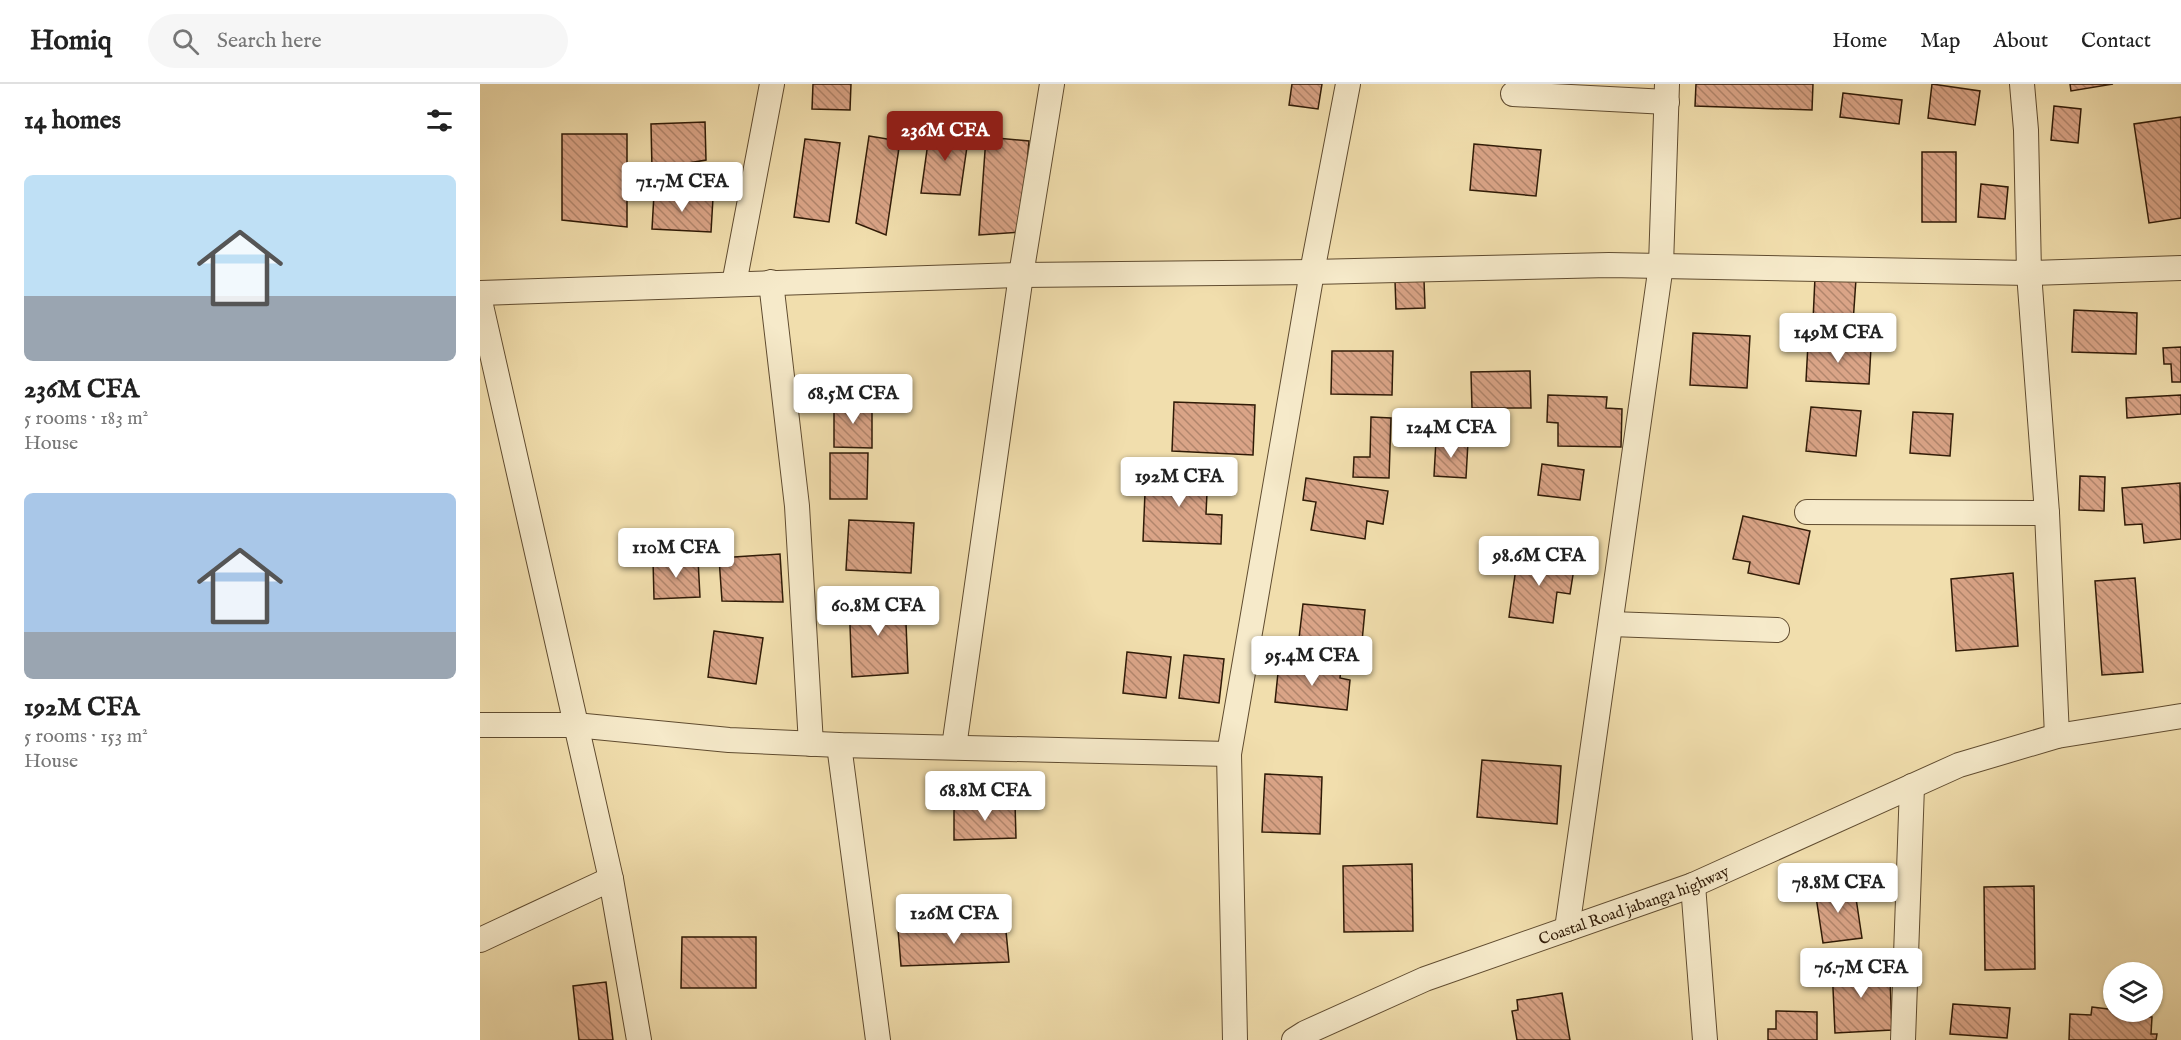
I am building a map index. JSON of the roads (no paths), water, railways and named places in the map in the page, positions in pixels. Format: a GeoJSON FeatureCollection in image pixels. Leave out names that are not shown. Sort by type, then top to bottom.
{"type":"FeatureCollection","features":[{"type":"Feature","properties":{"kind":"street"},"geometry":{"type":"LineString","coordinates":[[734,284],[772,84]]}},
{"type":"Feature","properties":{"kind":"street"},"geometry":{"type":"LineString","coordinates":[[954,747],[1021,275],[1052,84]]}},
{"type":"Feature","properties":{"kind":"street"},"geometry":{"type":"LineString","coordinates":[[1235,1040],[1229,754],[1312,272],[1348,84]]}},
{"type":"Feature","properties":{"kind":"street"},"geometry":{"type":"LineString","coordinates":[[2022,84],[2026,130],[2029,273],[2047,513],[2056,736]]}},
{"type":"Feature","properties":{"kind":"street"},"geometry":{"type":"LineString","coordinates":[[1514,94],[1667,93],[1661,265],[1567,928]]}},
{"type":"Feature","properties":{"kind":"street"},"geometry":{"type":"LineString","coordinates":[[480,293],[1021,275],[1661,265],[2029,273],[2181,268]]}},
{"type":"Feature","properties":{"kind":"street"},"geometry":{"type":"LineString","coordinates":[[771,282],[797,506],[811,744]]}},
{"type":"Feature","properties":{"kind":"street"},"geometry":{"type":"LineString","coordinates":[[480,301],[611,879],[639,1040]]}},
{"type":"Feature","properties":{"kind":"street"},"geometry":{"type":"LineString","coordinates":[[1807,512],[2047,513]]}},
{"type":"Feature","properties":{"kind":"street"},"geometry":{"type":"LineString","coordinates":[[1611,624],[1777,630]]}},
{"type":"Feature","properties":{"kind":"street","name":"Coastal Road jabanga highway"},"geometry":{"type":"LineString","coordinates":[[1294,1040],[1425,979],[1692,885],[1959,765],[2056,736],[2181,716]]}},
{"type":"Feature","properties":{"kind":"street"},"geometry":{"type":"LineString","coordinates":[[480,725],[575,725],[729,740],[811,744],[1229,754]]}},
{"type":"Feature","properties":{"kind":"street"},"geometry":{"type":"LineString","coordinates":[[839,745],[878,1040]]}},
{"type":"Feature","properties":{"kind":"street"},"geometry":{"type":"LineString","coordinates":[[1903,1040],[1912,786]]}},
{"type":"Feature","properties":{"kind":"street"},"geometry":{"type":"LineString","coordinates":[[480,940],[611,879]]}},
{"type":"Feature","properties":{"kind":"street"},"geometry":{"type":"LineString","coordinates":[[1692,885],[1705,1040]]}}]}
